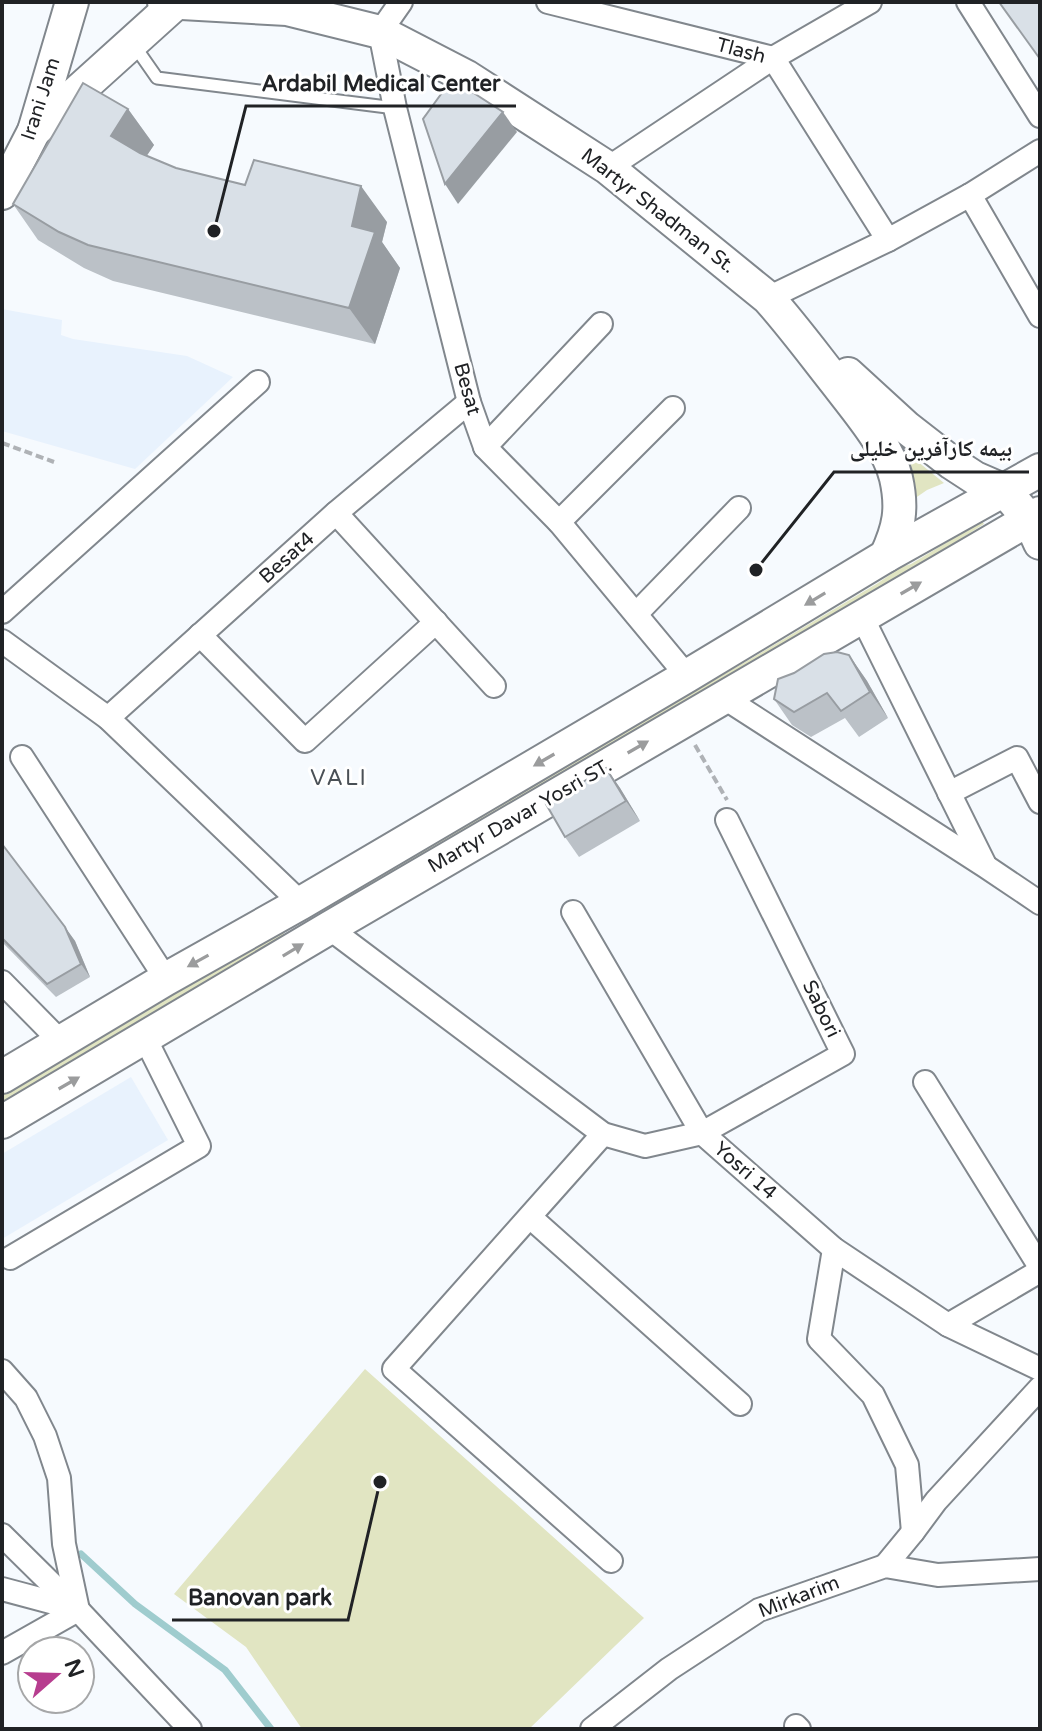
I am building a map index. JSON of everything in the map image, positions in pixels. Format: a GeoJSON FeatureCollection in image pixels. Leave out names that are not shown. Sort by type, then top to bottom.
{"type":"FeatureCollection","features":[{"type":"Feature","properties":{"kind":"main road","name":"Irani Jam"},"geometry":{"type":"LineString","coordinates":[[2,193],[34,131],[72,2]]}},
{"type":"Feature","properties":{"kind":"main road"},"geometry":{"type":"LineString","coordinates":[[34,131],[133,43],[172,3]]}},
{"type":"Feature","properties":{"kind":"main road","name":"Martyr Shadman St."},"geometry":{"type":"LineString","coordinates":[[172,3],[288,5],[380,32],[467,77],[608,168],[777,308]]}},
{"type":"Feature","properties":{"kind":"main road"},"geometry":{"type":"LineString","coordinates":[[777,308],[907,428],[975,478],[1005,491],[1036,525]]}},
{"type":"Feature","properties":{"kind":"main road"},"geometry":{"type":"LineString","coordinates":[[777,308],[876,435],[896,475],[900,503],[898,531],[886,556]]}},
{"type":"Feature","properties":{"kind":"main road","name":"Martyr Davar Yosri ST."},"geometry":{"type":"LineString","coordinates":[[2,1077],[886,556],[1040,470]]}},
{"type":"Feature","properties":{"kind":"main road","name":"Martyr Davar Yosri ST."},"geometry":{"type":"LineString","coordinates":[[2,1122],[723,697],[862,617],[1036,525]]}},
{"type":"Feature","properties":{"kind":"main road"},"geometry":{"type":"LineString","coordinates":[[301,903],[329,928]]}},
{"type":"Feature","properties":{"kind":"street"},"geometry":{"type":"LineString","coordinates":[[380,32],[401,2]]}},
{"type":"Feature","properties":{"kind":"street","name":"Tlash"},"geometry":{"type":"LineString","coordinates":[[548,2],[773,58],[888,240]]}},
{"type":"Feature","properties":{"kind":"street"},"geometry":{"type":"LineString","coordinates":[[608,168],[773,58],[870,2]]}},
{"type":"Feature","properties":{"kind":"street"},"geometry":{"type":"LineString","coordinates":[[968,2],[1040,116]]}},
{"type":"Feature","properties":{"kind":"street","name":"Besat"},"geometry":{"type":"LineString","coordinates":[[380,32],[395,108],[469,402],[485,447],[559,522],[687,676]]}},
{"type":"Feature","properties":{"kind":"street"},"geometry":{"type":"LineString","coordinates":[[777,308],[1040,151]]}},
{"type":"Feature","properties":{"kind":"street"},"geometry":{"type":"LineString","coordinates":[[970,195],[1040,316]]}},
{"type":"Feature","properties":{"kind":"street"},"geometry":{"type":"LineString","coordinates":[[485,447],[601,324]]}},
{"type":"Feature","properties":{"kind":"street"},"geometry":{"type":"LineString","coordinates":[[2,612],[258,382]]}},
{"type":"Feature","properties":{"kind":"street","name":"Besat4"},"geometry":{"type":"LineString","coordinates":[[108,718],[336,513],[469,402]]}},
{"type":"Feature","properties":{"kind":"street"},"geometry":{"type":"LineString","coordinates":[[559,522],[673,408]]}},
{"type":"Feature","properties":{"kind":"street"},"geometry":{"type":"LineString","coordinates":[[636,614],[739,508]]}},
{"type":"Feature","properties":{"kind":"street"},"geometry":{"type":"LineString","coordinates":[[336,513],[494,686]]}},
{"type":"Feature","properties":{"kind":"street"},"geometry":{"type":"LineString","coordinates":[[862,617],[985,866]]}},
{"type":"Feature","properties":{"kind":"street"},"geometry":{"type":"LineString","coordinates":[[200,635],[305,741],[436,622]]}},
{"type":"Feature","properties":{"kind":"street"},"geometry":{"type":"LineString","coordinates":[[2,641],[108,718],[301,903]]}},
{"type":"Feature","properties":{"kind":"street"},"geometry":{"type":"LineString","coordinates":[[723,697],[1040,903]]}},
{"type":"Feature","properties":{"kind":"street"},"geometry":{"type":"LineString","coordinates":[[22,757],[166,979]]}},
{"type":"Feature","properties":{"kind":"street"},"geometry":{"type":"LineString","coordinates":[[949,793],[1017,758],[1040,802]]}},
{"type":"Feature","properties":{"kind":"street","name":"Sabori"},"geometry":{"type":"LineString","coordinates":[[702,1133],[843,1054],[727,820]]}},
{"type":"Feature","properties":{"kind":"street"},"geometry":{"type":"LineString","coordinates":[[573,912],[702,1133]]}},
{"type":"Feature","properties":{"kind":"street","name":"Yosri 14"},"geometry":{"type":"LineString","coordinates":[[329,928],[603,1134],[645,1146],[702,1133],[834,1249],[948,1325],[1040,1369]]}},
{"type":"Feature","properties":{"kind":"street"},"geometry":{"type":"LineString","coordinates":[[2,982],[61,1042]]}},
{"type":"Feature","properties":{"kind":"street"},"geometry":{"type":"LineString","coordinates":[[10,1258],[199,1146],[145,1038]]}},
{"type":"Feature","properties":{"kind":"street"},"geometry":{"type":"LineString","coordinates":[[925,1082],[1040,1269],[948,1325]]}},
{"type":"Feature","properties":{"kind":"street"},"geometry":{"type":"LineString","coordinates":[[603,1134],[394,1369],[611,1561]]}},
{"type":"Feature","properties":{"kind":"street"},"geometry":{"type":"LineString","coordinates":[[530,1217],[740,1404]]}},
{"type":"Feature","properties":{"kind":"street"},"geometry":{"type":"LineString","coordinates":[[834,1249],[819,1339],[873,1395],[907,1465],[913,1532]]}},
{"type":"Feature","properties":{"kind":"street"},"geometry":{"type":"LineString","coordinates":[[2,1371],[26,1398],[45,1436],[59,1478],[64,1544],[78,1610]]}},
{"type":"Feature","properties":{"kind":"street"},"geometry":{"type":"LineString","coordinates":[[885,1566],[936,1501],[1040,1388]]}},
{"type":"Feature","properties":{"kind":"street"},"geometry":{"type":"LineString","coordinates":[[2,1535],[190,1729]]}},
{"type":"Feature","properties":{"kind":"street","name":"Mirkarim"},"geometry":{"type":"LineString","coordinates":[[592,1729],[669,1669],[759,1610],[885,1566],[938,1575],[1040,1569]]}},
{"type":"Feature","properties":{"kind":"street"},"geometry":{"type":"LineString","coordinates":[[2,1589],[78,1610]]}},
{"type":"Feature","properties":{"kind":"street"},"geometry":{"type":"LineString","coordinates":[[2,1653],[78,1610]]}},
{"type":"Feature","properties":{"kind":"lane"},"geometry":{"type":"LineString","coordinates":[[133,43],[157,78],[395,108]]}},
{"type":"Feature","properties":{"kind":"path"},"geometry":{"type":"LineString","coordinates":[[2,443],[54,462]]}},
{"type":"Feature","properties":{"kind":"path"},"geometry":{"type":"LineString","coordinates":[[682,722],[735,815],[727,820]]}},
{"type":"Feature","properties":{"kind":"shaded area"},"geometry":{"type":"Polygon","coordinates":[[[2,309],[62,320],[61,335],[73,339],[187,356],[233,377],[135,469],[2,431],[2,309]]]}},
{"type":"Feature","properties":{"kind":"shaded area"},"geometry":{"type":"Polygon","coordinates":[[[131,1077],[168,1140],[2,1239],[2,1154],[131,1077]]]}},
{"type":"Feature","properties":{"kind":"green space"},"geometry":{"type":"Polygon","coordinates":[[[873,414],[906,452],[944,483],[914,499],[873,414]]]}},
{"type":"Feature","properties":{"kind":"green space"},"geometry":{"type":"Polygon","coordinates":[[[982,521],[984,524],[914,569],[336,909],[325,911],[327,904],[982,521]]]}},
{"type":"Feature","properties":{"kind":"green space"},"geometry":{"type":"Polygon","coordinates":[[[282,931],[285,935],[280,942],[2,1104],[2,1094],[282,931]]]}},
{"type":"Feature","properties":{"kind":"green space"},"geometry":{"type":"Polygon","coordinates":[[[365,1369],[644,1618],[529,1729],[302,1729],[246,1647],[174,1594],[365,1369]]]}},
{"type":"Feature","properties":{"kind":"building"},"geometry":{"type":"Polygon","coordinates":[[[999,2],[1040,2],[1040,59],[999,2]]]}},
{"type":"Feature","properties":{"kind":"building"},"geometry":{"type":"Polygon","coordinates":[[[452,79],[503,112],[445,184],[423,119],[452,79]]]}},
{"type":"Feature","properties":{"kind":"building"},"geometry":{"type":"Polygon","coordinates":[[[83,83],[128,109],[111,136],[140,153],[176,168],[245,185],[254,160],[361,186],[352,226],[375,232],[349,308],[88,245],[59,232],[13,204],[83,83]]]}},
{"type":"Feature","properties":{"kind":"building"},"geometry":{"type":"Polygon","coordinates":[[[837,652],[849,655],[870,692],[841,711],[827,693],[794,712],[774,699],[778,679],[824,654],[837,652]]]}},
{"type":"Feature","properties":{"kind":"building"},"geometry":{"type":"Polygon","coordinates":[[[606,768],[626,801],[565,837],[546,804],[606,768]]]}},
{"type":"Feature","properties":{"kind":"building"},"geometry":{"type":"Polygon","coordinates":[[[2,844],[65,927],[81,964],[47,984],[2,938],[2,844]]]}},
{"type":"Feature","properties":{"kind":"waterway"},"geometry":{"type":"LineString","coordinates":[[81,1554],[135,1604],[225,1670],[271,1729]]}},
{"type":"Feature","properties":{"kind":"place","name":"Ardabil Medical Center"},"geometry":{"type":"Point","coordinates":[214,231]}},
{"type":"Feature","properties":{"kind":"place","name":"بیمه کارآفرین خلیلی"},"geometry":{"type":"Point","coordinates":[756,570]}},
{"type":"Feature","properties":{"kind":"place","name":"Banovan park"},"geometry":{"type":"Point","coordinates":[380,1482]}},
{"type":"Feature","properties":{"kind":"district","name":"VALI"},"geometry":{"type":"Point","coordinates":[339,778]}}]}
